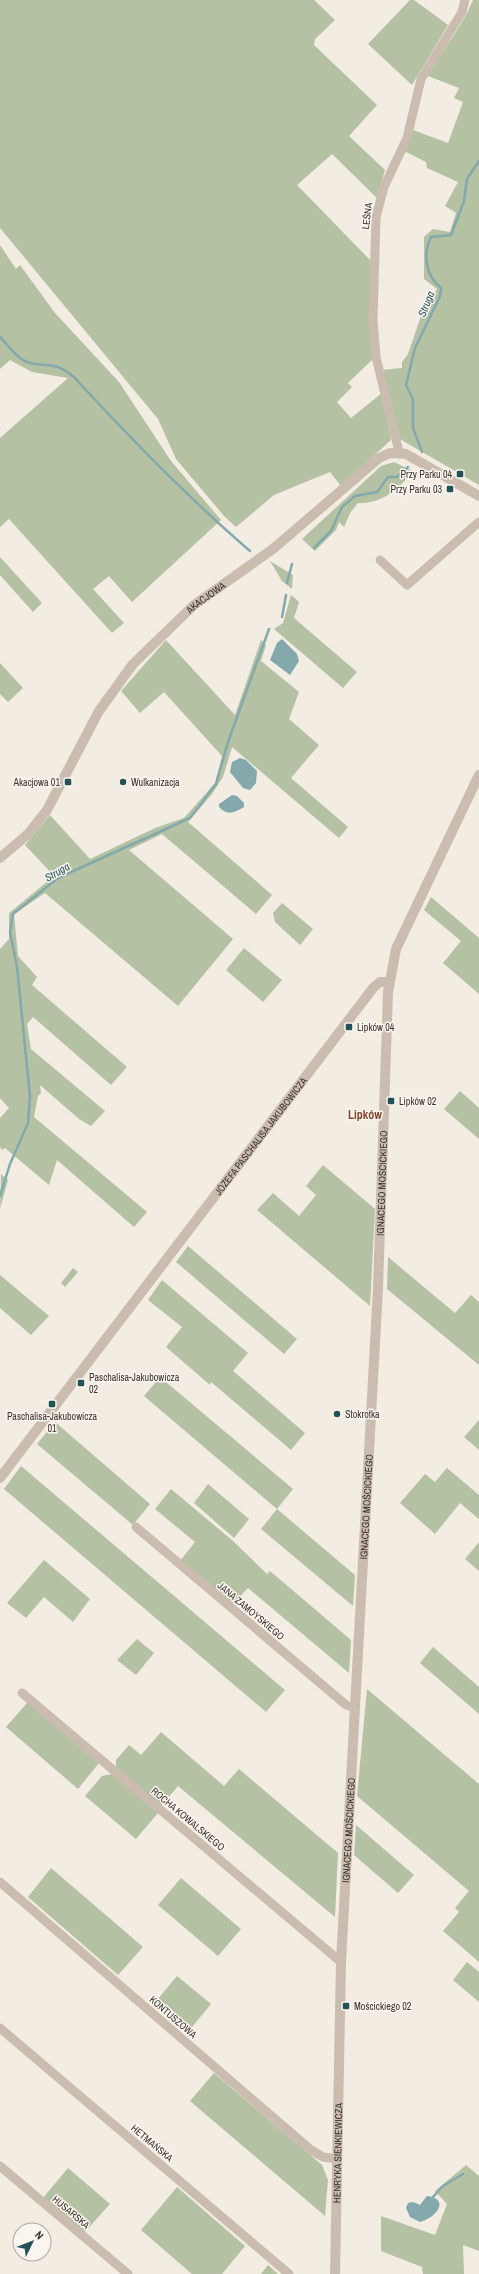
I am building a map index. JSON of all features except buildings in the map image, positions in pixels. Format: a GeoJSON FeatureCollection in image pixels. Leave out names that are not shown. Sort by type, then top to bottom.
{"type":"FeatureCollection","features":[{"type":"Feature","properties":{"kind":"street","name":"LEŚNA"},"geometry":{"type":"LineString","coordinates":[[399,452],[376,357],[373,320],[376,217],[384,187],[407,138],[421,79],[462,12],[465,0]]}},
{"type":"Feature","properties":{"kind":"street"},"geometry":{"type":"LineString","coordinates":[[399,452],[406,454],[479,496]]}},
{"type":"Feature","properties":{"kind":"street","name":"AKACJOWA"},"geometry":{"type":"LineString","coordinates":[[0,858],[28,834],[47,810],[94,721],[133,664],[181,617],[210,593],[273,549],[380,458],[390,453],[399,452]]}},
{"type":"Feature","properties":{"kind":"street"},"geometry":{"type":"LineString","coordinates":[[380,560],[407,585],[479,522]]}},
{"type":"Feature","properties":{"kind":"street"},"geometry":{"type":"LineString","coordinates":[[389,982],[396,949],[479,775]]}},
{"type":"Feature","properties":{"kind":"street","name":"JÓZEFA PASCHALISA JAKUBOWICZA"},"geometry":{"type":"LineString","coordinates":[[0,1478],[373,988],[380,982],[389,982]]}},
{"type":"Feature","properties":{"kind":"street","name":"IGNACEGO MOŚCICKIEGO"},"geometry":{"type":"LineString","coordinates":[[339,2032],[341,1962],[378,1288],[389,982]]}},
{"type":"Feature","properties":{"kind":"street","name":"JANA ZAMOYSKIEGO"},"geometry":{"type":"LineString","coordinates":[[136,1528],[346,1705],[355,1708]]}},
{"type":"Feature","properties":{"kind":"street","name":"ROCHA KOWALSKIEGO"},"geometry":{"type":"LineString","coordinates":[[22,1692],[341,1962]]}},
{"type":"Feature","properties":{"kind":"street","name":"KONTUSZOWA"},"geometry":{"type":"LineString","coordinates":[[0,1882],[311,2150],[323,2156],[337,2159]]}},
{"type":"Feature","properties":{"kind":"street","name":"HETMAŃSKA"},"geometry":{"type":"LineString","coordinates":[[0,2028],[289,2274]]}},
{"type":"Feature","properties":{"kind":"street","name":"HENRYKA SIENKIEWICZA"},"geometry":{"type":"LineString","coordinates":[[335,2274],[339,2032]]}},
{"type":"Feature","properties":{"kind":"street","name":"HUSARSKA"},"geometry":{"type":"LineString","coordinates":[[0,2166],[128,2274]]}},
{"type":"Feature","properties":{"kind":"green space"},"geometry":{"type":"Polygon","coordinates":[[[0,0],[314,0],[335,20],[315,39],[314,45],[377,105],[349,136],[385,170],[377,198],[332,154],[297,185],[371,261],[374,358],[348,383],[352,387],[337,402],[351,418],[382,393],[391,440],[341,486],[330,472],[274,495],[236,527],[224,516],[176,459],[158,419],[0,228],[0,0]]]}},
{"type":"Feature","properties":{"kind":"green space"},"geometry":{"type":"Polygon","coordinates":[[[410,0],[414,0],[448,25],[412,85],[368,44],[410,0]]]}},
{"type":"Feature","properties":{"kind":"green space"},"geometry":{"type":"Polygon","coordinates":[[[473,0],[479,0],[479,485],[398,438],[381,370],[402,368],[402,362],[408,354],[421,316],[437,289],[424,279],[424,237],[433,229],[450,232],[456,213],[445,206],[458,182],[427,168],[426,162],[404,151],[413,130],[448,143],[463,102],[454,98],[459,88],[428,76],[458,29],[473,0]]]}},
{"type":"Feature","properties":{"kind":"green space"},"geometry":{"type":"Polygon","coordinates":[[[0,245],[16,269],[20,265],[55,313],[119,382],[171,461],[221,520],[132,602],[109,576],[93,589],[124,623],[112,633],[9,519],[0,527],[0,438],[68,378],[32,372],[10,360],[0,369],[0,245]]]}},
{"type":"Feature","properties":{"kind":"green space"},"geometry":{"type":"Polygon","coordinates":[[[394,462],[413,471],[402,484],[382,498],[367,503],[358,503],[350,513],[344,527],[339,522],[336,530],[315,551],[302,539],[381,466],[394,462]]]}},
{"type":"Feature","properties":{"kind":"green space"},"geometry":{"type":"Polygon","coordinates":[[[0,557],[42,603],[33,612],[0,575],[0,557]]]}},
{"type":"Feature","properties":{"kind":"green space"},"geometry":{"type":"Polygon","coordinates":[[[270,561],[293,575],[292,589],[282,581],[270,561]]]}},
{"type":"Feature","properties":{"kind":"green space"},"geometry":{"type":"Polygon","coordinates":[[[291,595],[299,602],[294,618],[357,672],[343,688],[274,629],[283,623],[291,595]]]}},
{"type":"Feature","properties":{"kind":"green space"},"geometry":{"type":"Polygon","coordinates":[[[166,640],[235,715],[261,640],[266,645],[261,661],[299,692],[289,719],[319,745],[291,778],[348,827],[339,838],[232,747],[223,777],[212,794],[188,822],[272,895],[256,914],[162,834],[129,850],[233,939],[178,1006],[45,893],[14,914],[18,956],[37,977],[32,985],[127,1067],[111,1085],[33,1017],[27,1024],[31,1049],[105,1111],[91,1126],[79,1119],[40,1085],[41,1093],[38,1096],[34,1117],[147,1212],[134,1227],[57,1160],[49,1185],[5,1148],[2,1150],[0,1147],[0,1118],[9,1108],[0,1098],[0,949],[9,939],[9,913],[54,876],[25,845],[50,815],[90,859],[155,828],[184,818],[215,783],[222,756],[164,692],[140,713],[121,691],[166,640]]]}},
{"type":"Feature","properties":{"kind":"green space"},"geometry":{"type":"Polygon","coordinates":[[[0,663],[23,688],[8,702],[0,694],[0,663]]]}},
{"type":"Feature","properties":{"kind":"green space"},"geometry":{"type":"Polygon","coordinates":[[[431,897],[479,938],[479,994],[443,963],[461,941],[424,910],[431,897]]]}},
{"type":"Feature","properties":{"kind":"green space"},"geometry":{"type":"Polygon","coordinates":[[[282,903],[313,929],[300,945],[275,922],[273,913],[282,903]]]}},
{"type":"Feature","properties":{"kind":"green space"},"geometry":{"type":"Polygon","coordinates":[[[244,948],[282,980],[263,1002],[226,970],[244,948]]]}},
{"type":"Feature","properties":{"kind":"green space"},"geometry":{"type":"Polygon","coordinates":[[[460,1091],[479,1108],[479,1139],[444,1109],[460,1091]]]}},
{"type":"Feature","properties":{"kind":"green space"},"geometry":{"type":"Polygon","coordinates":[[[323,1165],[375,1209],[370,1306],[257,1210],[273,1193],[299,1216],[316,1195],[306,1186],[323,1165]]]}},
{"type":"Feature","properties":{"kind":"green space"},"geometry":{"type":"Polygon","coordinates":[[[1,1174],[8,1180],[0,1209],[1,1174]]]}},
{"type":"Feature","properties":{"kind":"green space"},"geometry":{"type":"Polygon","coordinates":[[[188,1246],[297,1339],[284,1354],[176,1262],[188,1246]]]}},
{"type":"Feature","properties":{"kind":"green space"},"geometry":{"type":"Polygon","coordinates":[[[388,1257],[455,1313],[471,1295],[479,1302],[479,1365],[387,1289],[388,1257]]]}},
{"type":"Feature","properties":{"kind":"green space"},"geometry":{"type":"Polygon","coordinates":[[[73,1268],[78,1272],[65,1287],[61,1283],[73,1268]]]}},
{"type":"Feature","properties":{"kind":"green space"},"geometry":{"type":"Polygon","coordinates":[[[0,1275],[49,1316],[31,1335],[0,1308],[0,1275]]]}},
{"type":"Feature","properties":{"kind":"green space"},"geometry":{"type":"Polygon","coordinates":[[[162,1280],[248,1353],[233,1371],[305,1433],[291,1450],[211,1382],[210,1385],[166,1347],[182,1327],[148,1300],[162,1280]]]}},
{"type":"Feature","properties":{"kind":"green space"},"geometry":{"type":"Polygon","coordinates":[[[160,1377],[293,1489],[277,1509],[144,1396],[160,1377]]]}},
{"type":"Feature","properties":{"kind":"green space"},"geometry":{"type":"Polygon","coordinates":[[[479,1420],[479,1450],[464,1437],[479,1420]]]}},
{"type":"Feature","properties":{"kind":"green space"},"geometry":{"type":"Polygon","coordinates":[[[55,1422],[150,1504],[133,1525],[37,1444],[55,1422]]]}},
{"type":"Feature","properties":{"kind":"green space"},"geometry":{"type":"Polygon","coordinates":[[[21,1466],[285,1690],[266,1712],[4,1489],[21,1466]]]}},
{"type":"Feature","properties":{"kind":"green space"},"geometry":{"type":"Polygon","coordinates":[[[447,1468],[479,1495],[479,1519],[460,1503],[435,1534],[400,1503],[425,1474],[435,1482],[447,1468]]]}},
{"type":"Feature","properties":{"kind":"green space"},"geometry":{"type":"Polygon","coordinates":[[[208,1484],[249,1519],[234,1538],[194,1503],[208,1484]]]}},
{"type":"Feature","properties":{"kind":"green space"},"geometry":{"type":"Polygon","coordinates":[[[171,1489],[233,1541],[267,1574],[270,1571],[351,1640],[349,1673],[248,1588],[232,1605],[180,1561],[195,1542],[155,1509],[171,1489]]]}},
{"type":"Feature","properties":{"kind":"green space"},"geometry":{"type":"Polygon","coordinates":[[[277,1509],[355,1575],[353,1606],[261,1529],[277,1509]]]}},
{"type":"Feature","properties":{"kind":"green space"},"geometry":{"type":"Polygon","coordinates":[[[479,1542],[479,1571],[465,1559],[479,1542]]]}},
{"type":"Feature","properties":{"kind":"green space"},"geometry":{"type":"Polygon","coordinates":[[[44,1560],[90,1599],[73,1622],[44,1597],[26,1618],[7,1603],[44,1560]]]}},
{"type":"Feature","properties":{"kind":"green space"},"geometry":{"type":"Polygon","coordinates":[[[137,1639],[154,1653],[136,1675],[117,1660],[137,1639]]]}},
{"type":"Feature","properties":{"kind":"green space"},"geometry":{"type":"Polygon","coordinates":[[[433,1647],[479,1687],[479,1714],[420,1663],[433,1647]]]}},
{"type":"Feature","properties":{"kind":"green space"},"geometry":{"type":"Polygon","coordinates":[[[367,1689],[479,1784],[479,1962],[443,1931],[459,1912],[455,1908],[469,1891],[357,1796],[367,1689]]]}},
{"type":"Feature","properties":{"kind":"green space"},"geometry":{"type":"Polygon","coordinates":[[[28,1702],[99,1763],[78,1789],[6,1727],[28,1702]]]}},
{"type":"Feature","properties":{"kind":"green space"},"geometry":{"type":"Polygon","coordinates":[[[161,1732],[224,1786],[239,1769],[338,1853],[335,1917],[178,1786],[161,1806],[116,1769],[116,1760],[129,1745],[141,1755],[161,1732]]]}},
{"type":"Feature","properties":{"kind":"green space"},"geometry":{"type":"Polygon","coordinates":[[[112,1774],[158,1813],[136,1839],[85,1796],[102,1776],[112,1774]]]}},
{"type":"Feature","properties":{"kind":"green space"},"geometry":{"type":"Polygon","coordinates":[[[356,1825],[414,1875],[398,1893],[354,1855],[356,1825]]]}},
{"type":"Feature","properties":{"kind":"green space"},"geometry":{"type":"Polygon","coordinates":[[[51,1868],[143,1947],[118,1975],[28,1897],[51,1868]]]}},
{"type":"Feature","properties":{"kind":"green space"},"geometry":{"type":"Polygon","coordinates":[[[181,1878],[241,1929],[218,1956],[158,1905],[181,1878]]]}},
{"type":"Feature","properties":{"kind":"green space"},"geometry":{"type":"Polygon","coordinates":[[[467,1962],[479,1972],[479,2002],[453,1980],[467,1962]]]}},
{"type":"Feature","properties":{"kind":"green space"},"geometry":{"type":"Polygon","coordinates":[[[177,1976],[211,2004],[187,2033],[153,2005],[177,1976]]]}},
{"type":"Feature","properties":{"kind":"green space"},"geometry":{"type":"Polygon","coordinates":[[[214,2073],[322,2165],[328,2180],[325,2216],[190,2101],[214,2073]]]}},
{"type":"Feature","properties":{"kind":"green space"},"geometry":{"type":"Polygon","coordinates":[[[466,2165],[479,2176],[479,2251],[463,2245],[464,2274],[423,2274],[422,2267],[381,2251],[381,2216],[435,2235],[447,2204],[435,2191],[466,2165]]]}},
{"type":"Feature","properties":{"kind":"green space"},"geometry":{"type":"Polygon","coordinates":[[[68,2168],[110,2204],[84,2233],[43,2198],[68,2168]]]}},
{"type":"Feature","properties":{"kind":"green space"},"geometry":{"type":"Polygon","coordinates":[[[177,2187],[245,2246],[222,2274],[192,2274],[141,2230],[177,2187]]]}},
{"type":"Feature","properties":{"kind":"green space"},"geometry":{"type":"Polygon","coordinates":[[[268,2265],[278,2274],[261,2274],[268,2265]]]}},
{"type":"Feature","properties":{"kind":"water"},"geometry":{"type":"Polygon","coordinates":[[[282,639],[297,654],[299,661],[290,675],[270,660],[277,643],[282,639]]]}},
{"type":"Feature","properties":{"kind":"water"},"geometry":{"type":"Polygon","coordinates":[[[240,758],[246,760],[257,771],[256,783],[250,790],[243,788],[230,772],[232,762],[240,758]]]}},
{"type":"Feature","properties":{"kind":"water"},"geometry":{"type":"Polygon","coordinates":[[[232,795],[237,796],[244,803],[244,807],[237,811],[228,813],[219,807],[219,804],[232,795]]]}},
{"type":"Feature","properties":{"kind":"water"},"geometry":{"type":"Polygon","coordinates":[[[427,2196],[434,2198],[440,2204],[436,2213],[420,2222],[410,2217],[406,2208],[408,2203],[413,2202],[420,2205],[427,2196]]]}},
{"type":"Feature","properties":{"kind":"waterway","name":"Struga"},"geometry":{"type":"LineString","coordinates":[[422,452],[413,428],[413,399],[406,385],[415,348],[440,296],[441,288],[432,277],[427,264],[426,257],[428,244],[431,237],[451,235],[464,201],[467,179],[479,161]]}},
{"type":"Feature","properties":{"kind":"waterway"},"geometry":{"type":"LineString","coordinates":[[0,337],[23,360],[34,364],[55,366],[67,371],[159,467],[250,551]]}},
{"type":"Feature","properties":{"kind":"waterway","name":"Struga"},"geometry":{"type":"LineString","coordinates":[[314,548],[331,531],[342,507],[355,496],[377,492],[388,477],[397,477],[408,467]]}},
{"type":"Feature","properties":{"kind":"waterway","name":"Struga"},"geometry":{"type":"LineString","coordinates":[[287,583],[292,564]]}},
{"type":"Feature","properties":{"kind":"waterway","name":"Struga"},"geometry":{"type":"LineString","coordinates":[[282,617],[286,595]]}},
{"type":"Feature","properties":{"kind":"waterway","name":"Struga"},"geometry":{"type":"LineString","coordinates":[[0,1196],[10,1164],[28,1123],[30,1096],[17,967],[10,932],[13,914],[58,878],[190,818],[216,784],[228,742],[269,629]]}},
{"type":"Feature","properties":{"kind":"waterway"},"geometry":{"type":"LineString","coordinates":[[433,2197],[443,2186],[463,2174]]}},
{"type":"Feature","properties":{"kind":"place","name":"Przy Parku 04"},"geometry":{"type":"Point","coordinates":[460,474]}},
{"type":"Feature","properties":{"kind":"place","name":"Przy Parku 03"},"geometry":{"type":"Point","coordinates":[450,489]}},
{"type":"Feature","properties":{"kind":"place","name":"Akacjowa 01"},"geometry":{"type":"Point","coordinates":[68,782]}},
{"type":"Feature","properties":{"kind":"place","name":"Wulkanizacja"},"geometry":{"type":"Point","coordinates":[123,782]}},
{"type":"Feature","properties":{"kind":"place","name":"Lipków 04"},"geometry":{"type":"Point","coordinates":[349,1027]}},
{"type":"Feature","properties":{"kind":"place","name":"Lipków 02"},"geometry":{"type":"Point","coordinates":[391,1101]}},
{"type":"Feature","properties":{"kind":"place","name":"Paschalisa-Jakubowicza 02"},"geometry":{"type":"Point","coordinates":[81,1383]}},
{"type":"Feature","properties":{"kind":"place","name":"Paschalisa-Jakubowicza 01"},"geometry":{"type":"Point","coordinates":[52,1404]}},
{"type":"Feature","properties":{"kind":"place","name":"Stokrotka"},"geometry":{"type":"Point","coordinates":[337,1414]}},
{"type":"Feature","properties":{"kind":"place","name":"Mościckiego 02"},"geometry":{"type":"Point","coordinates":[346,2006]}},
{"type":"Feature","properties":{"kind":"district","name":"Lipków"},"geometry":{"type":"Point","coordinates":[365,1115]}}]}
